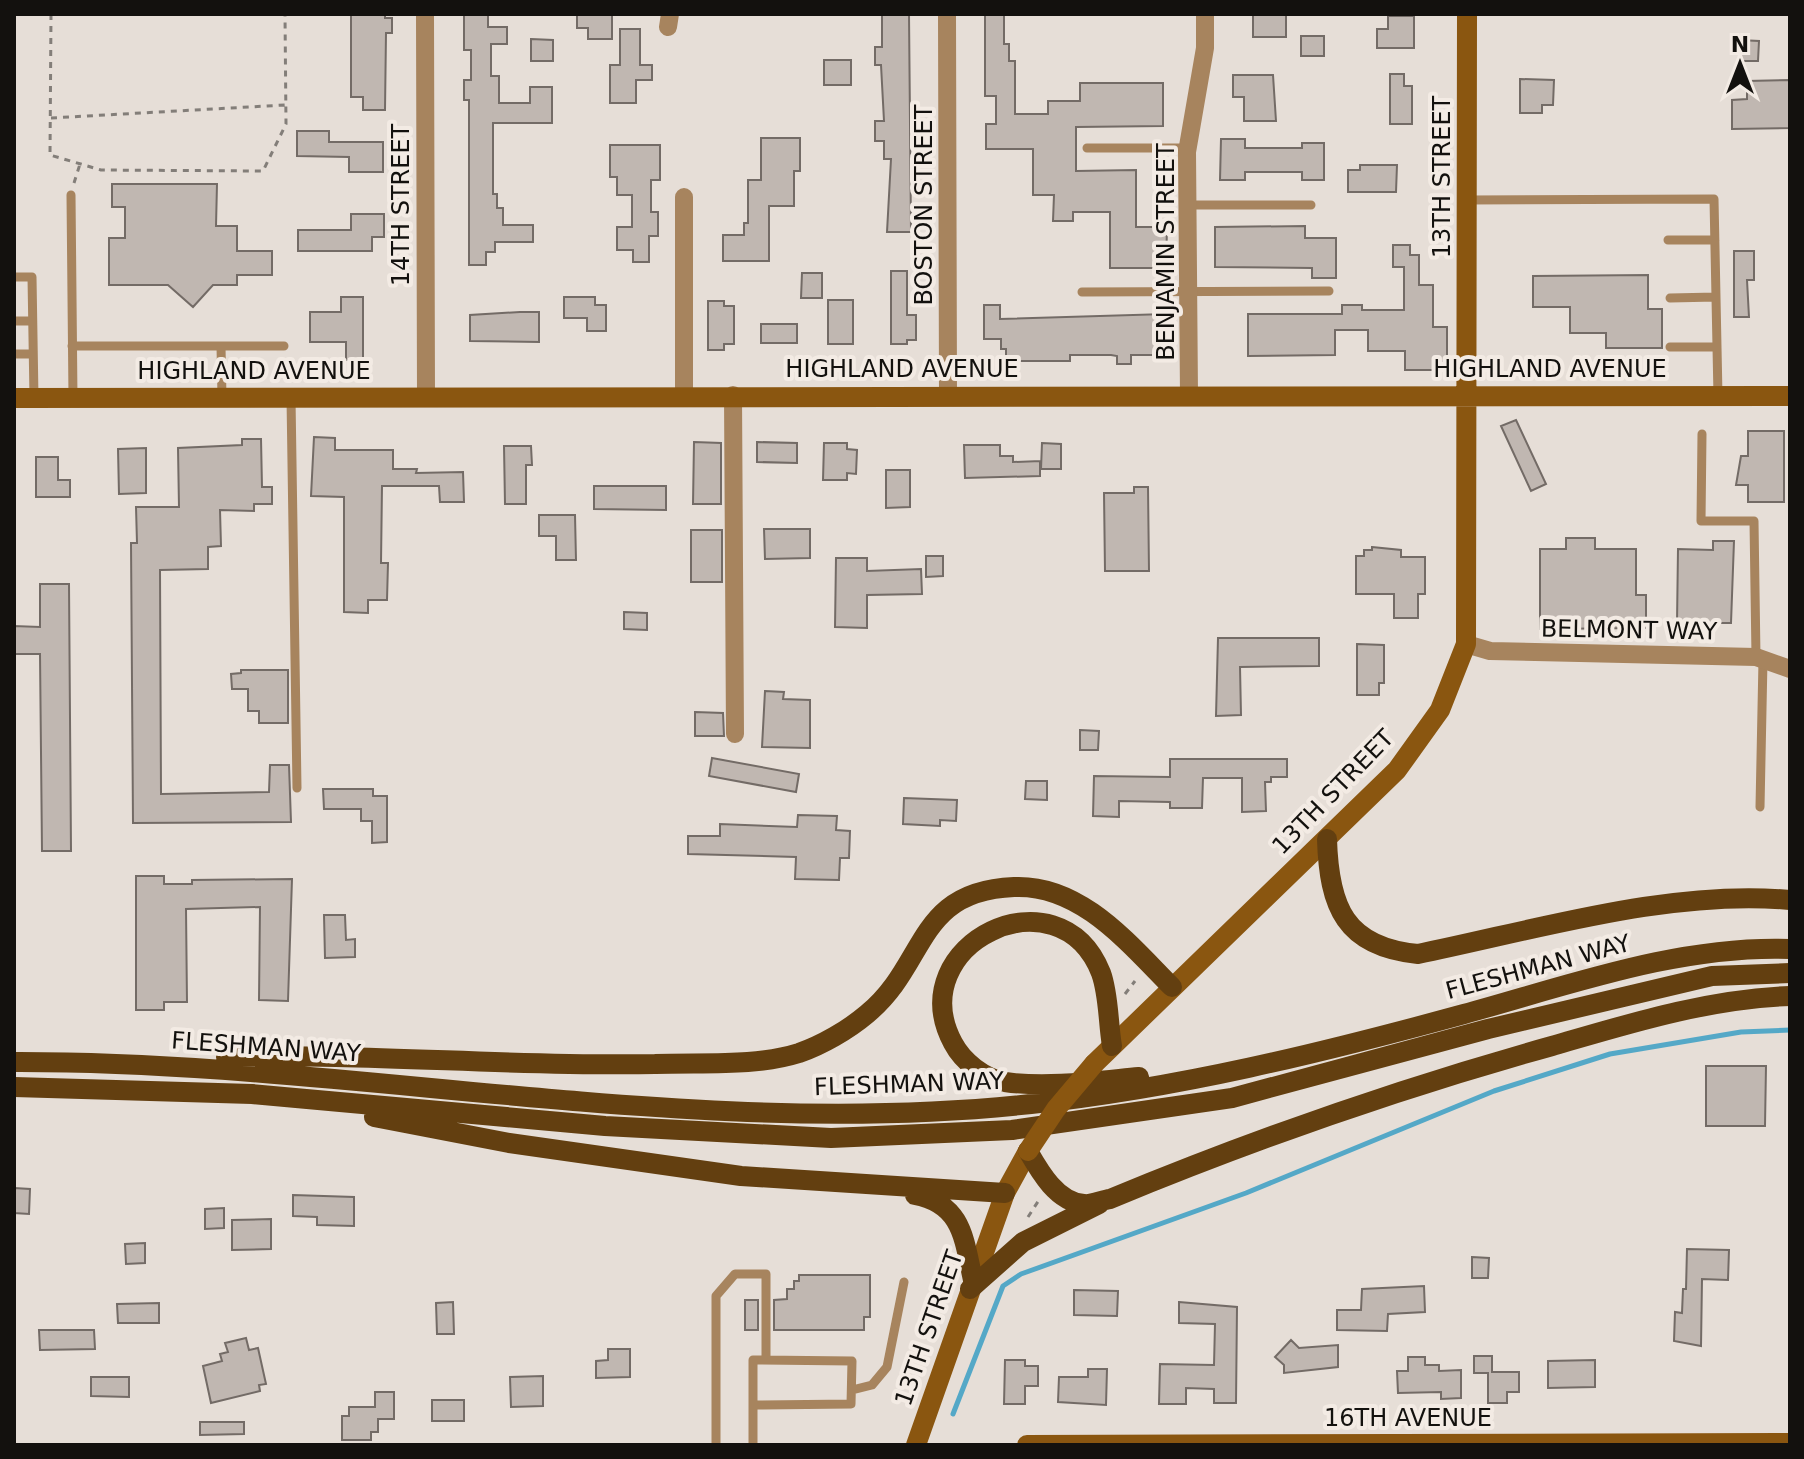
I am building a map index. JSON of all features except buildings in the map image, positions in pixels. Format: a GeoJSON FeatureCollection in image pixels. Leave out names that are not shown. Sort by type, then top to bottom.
{"type":"FeatureCollection","features":[{"type":"Feature","properties":{"kind":"main road","name":"13TH STREET"},"geometry":{"type":"LineString","coordinates":[[916,1445],[1005,1193],[1056,1109],[1112,1046],[1397,770],[1440,710],[1466,644],[1467,14]]}},
{"type":"Feature","properties":{"kind":"main road","name":"HIGHLAND AVENUE"},"geometry":{"type":"LineString","coordinates":[[24,398],[426,395],[1790,396]]}},
{"type":"Feature","properties":{"kind":"main road"},"geometry":{"type":"LineString","coordinates":[[1327,839],[1334,899],[1345,921],[1373,946],[1392,951],[1418,954],[1676,904],[1728,898],[1790,900]]}},
{"type":"Feature","properties":{"kind":"main road"},"geometry":{"type":"LineString","coordinates":[[68,1062],[326,1054],[527,1065],[633,1064],[730,1062],[797,1053],[821,1043],[869,1014],[903,970],[929,928],[948,908],[985,889],[1011,887],[1034,886],[1073,900],[1114,929],[1172,987]]}},
{"type":"Feature","properties":{"kind":"main road"},"geometry":{"type":"LineString","coordinates":[[1112,1046],[1102,976],[1094,959],[1073,936],[1050,924],[1029,919],[991,930],[972,942],[947,973],[944,993],[948,1033],[959,1054],[977,1070],[1003,1081],[1126,1079],[1267,1066]]}},
{"type":"Feature","properties":{"kind":"main road","name":"FLESHMAN WAY"},"geometry":{"type":"LineString","coordinates":[[14,1062],[311,1075],[724,1113],[854,1115],[1030,1104],[1139,1090],[1267,1066],[1662,960],[1790,949]]}},
{"type":"Feature","properties":{"kind":"main road","name":"FLESHMAN WAY"},"geometry":{"type":"LineString","coordinates":[[14,1087],[252,1094],[590,1125],[831,1138],[1012,1130],[1232,1098],[1488,1029],[1712,976],[1790,973]]}},
{"type":"Feature","properties":{"kind":"main road"},"geometry":{"type":"LineString","coordinates":[[848,1183],[926,1197],[947,1207],[963,1237],[972,1284],[1023,1242],[1110,1199],[1294,1126],[1476,1067],[1674,1011],[1790,996]]}},
{"type":"Feature","properties":{"kind":"main road"},"geometry":{"type":"LineString","coordinates":[[252,1094],[509,1143],[741,1176],[1005,1193]]}},
{"type":"Feature","properties":{"kind":"main road"},"geometry":{"type":"LineString","coordinates":[[1028,1151],[1040,1173],[1061,1195],[1083,1204],[1110,1199]]}},
{"type":"Feature","properties":{"kind":"main road","name":"16TH AVENUE"},"geometry":{"type":"LineString","coordinates":[[1027,1445],[1790,1443]]}},
{"type":"Feature","properties":{"kind":"street","name":"14TH STREET"},"geometry":{"type":"LineString","coordinates":[[425,14],[426,395]]}},
{"type":"Feature","properties":{"kind":"street","name":"BOSTON STREET"},"geometry":{"type":"LineString","coordinates":[[947,14],[948,395]]}},
{"type":"Feature","properties":{"kind":"street","name":"BENJAMIN STREET"},"geometry":{"type":"LineString","coordinates":[[1189,395],[1187,148],[1205,48],[1205,14]]}},
{"type":"Feature","properties":{"kind":"street"},"geometry":{"type":"LineString","coordinates":[[684,197],[684,395]]}},
{"type":"Feature","properties":{"kind":"street"},"geometry":{"type":"LineString","coordinates":[[733,395],[735,734]]}},
{"type":"Feature","properties":{"kind":"street","name":"BELMONT WAY"},"geometry":{"type":"LineString","coordinates":[[1466,644],[1490,651],[1759,659],[1790,669]]}},
{"type":"Feature","properties":{"kind":"lane"},"geometry":{"type":"LineString","coordinates":[[1087,148],[1187,148]]}},
{"type":"Feature","properties":{"kind":"lane"},"geometry":{"type":"LineString","coordinates":[[71,195],[73,398]]}},
{"type":"Feature","properties":{"kind":"lane"},"geometry":{"type":"LineString","coordinates":[[1468,200],[1714,199],[1718,396]]}},
{"type":"Feature","properties":{"kind":"lane"},"geometry":{"type":"LineString","coordinates":[[1187,205],[1311,205]]}},
{"type":"Feature","properties":{"kind":"lane"},"geometry":{"type":"LineString","coordinates":[[1668,240],[1715,240]]}},
{"type":"Feature","properties":{"kind":"lane"},"geometry":{"type":"LineString","coordinates":[[14,277],[32,277],[33,354],[24,398]]}},
{"type":"Feature","properties":{"kind":"lane"},"geometry":{"type":"LineString","coordinates":[[1082,292],[1329,291]]}},
{"type":"Feature","properties":{"kind":"lane"},"geometry":{"type":"LineString","coordinates":[[1670,298],[1716,297]]}},
{"type":"Feature","properties":{"kind":"lane"},"geometry":{"type":"LineString","coordinates":[[14,321],[32,321]]}},
{"type":"Feature","properties":{"kind":"lane"},"geometry":{"type":"LineString","coordinates":[[72,346],[284,346]]}},
{"type":"Feature","properties":{"kind":"lane"},"geometry":{"type":"LineString","coordinates":[[221,346],[222,398]]}},
{"type":"Feature","properties":{"kind":"lane"},"geometry":{"type":"LineString","coordinates":[[1670,347],[1717,347]]}},
{"type":"Feature","properties":{"kind":"lane"},"geometry":{"type":"LineString","coordinates":[[14,354],[33,354]]}},
{"type":"Feature","properties":{"kind":"lane"},"geometry":{"type":"LineString","coordinates":[[291,398],[297,788]]}},
{"type":"Feature","properties":{"kind":"lane"},"geometry":{"type":"LineString","coordinates":[[1702,434],[1701,521],[1754,521],[1760,807]]}},
{"type":"Feature","properties":{"kind":"lane"},"geometry":{"type":"LineString","coordinates":[[716,1445],[716,1296],[735,1274],[766,1274],[766,1360]]}},
{"type":"Feature","properties":{"kind":"lane"},"geometry":{"type":"LineString","coordinates":[[852,1390],[872,1385],[887,1367],[904,1282]]}},
{"type":"Feature","properties":{"kind":"lane"},"geometry":{"type":"LineString","coordinates":[[753,1405],[851,1404],[852,1361],[753,1360],[753,1405],[753,1445]]}},
{"type":"Feature","properties":{"kind":"path"},"geometry":{"type":"LineString","coordinates":[[51,14],[50,155],[101,170],[263,171],[286,124],[285,14]]}},
{"type":"Feature","properties":{"kind":"path"},"geometry":{"type":"LineString","coordinates":[[51,118],[285,105]]}},
{"type":"Feature","properties":{"kind":"path"},"geometry":{"type":"LineString","coordinates":[[71,195],[80,164]]}},
{"type":"Feature","properties":{"kind":"path"},"geometry":{"type":"LineString","coordinates":[[1118,1001],[1135,981]]}},
{"type":"Feature","properties":{"kind":"path"},"geometry":{"type":"LineString","coordinates":[[1022,1227],[1042,1196]]}},
{"type":"Feature","properties":{"kind":"waterway"},"geometry":{"type":"LineString","coordinates":[[953,1414],[1003,1286],[1021,1274],[1246,1193],[1494,1091],[1610,1054],[1741,1032],[1790,1030]]}}]}
